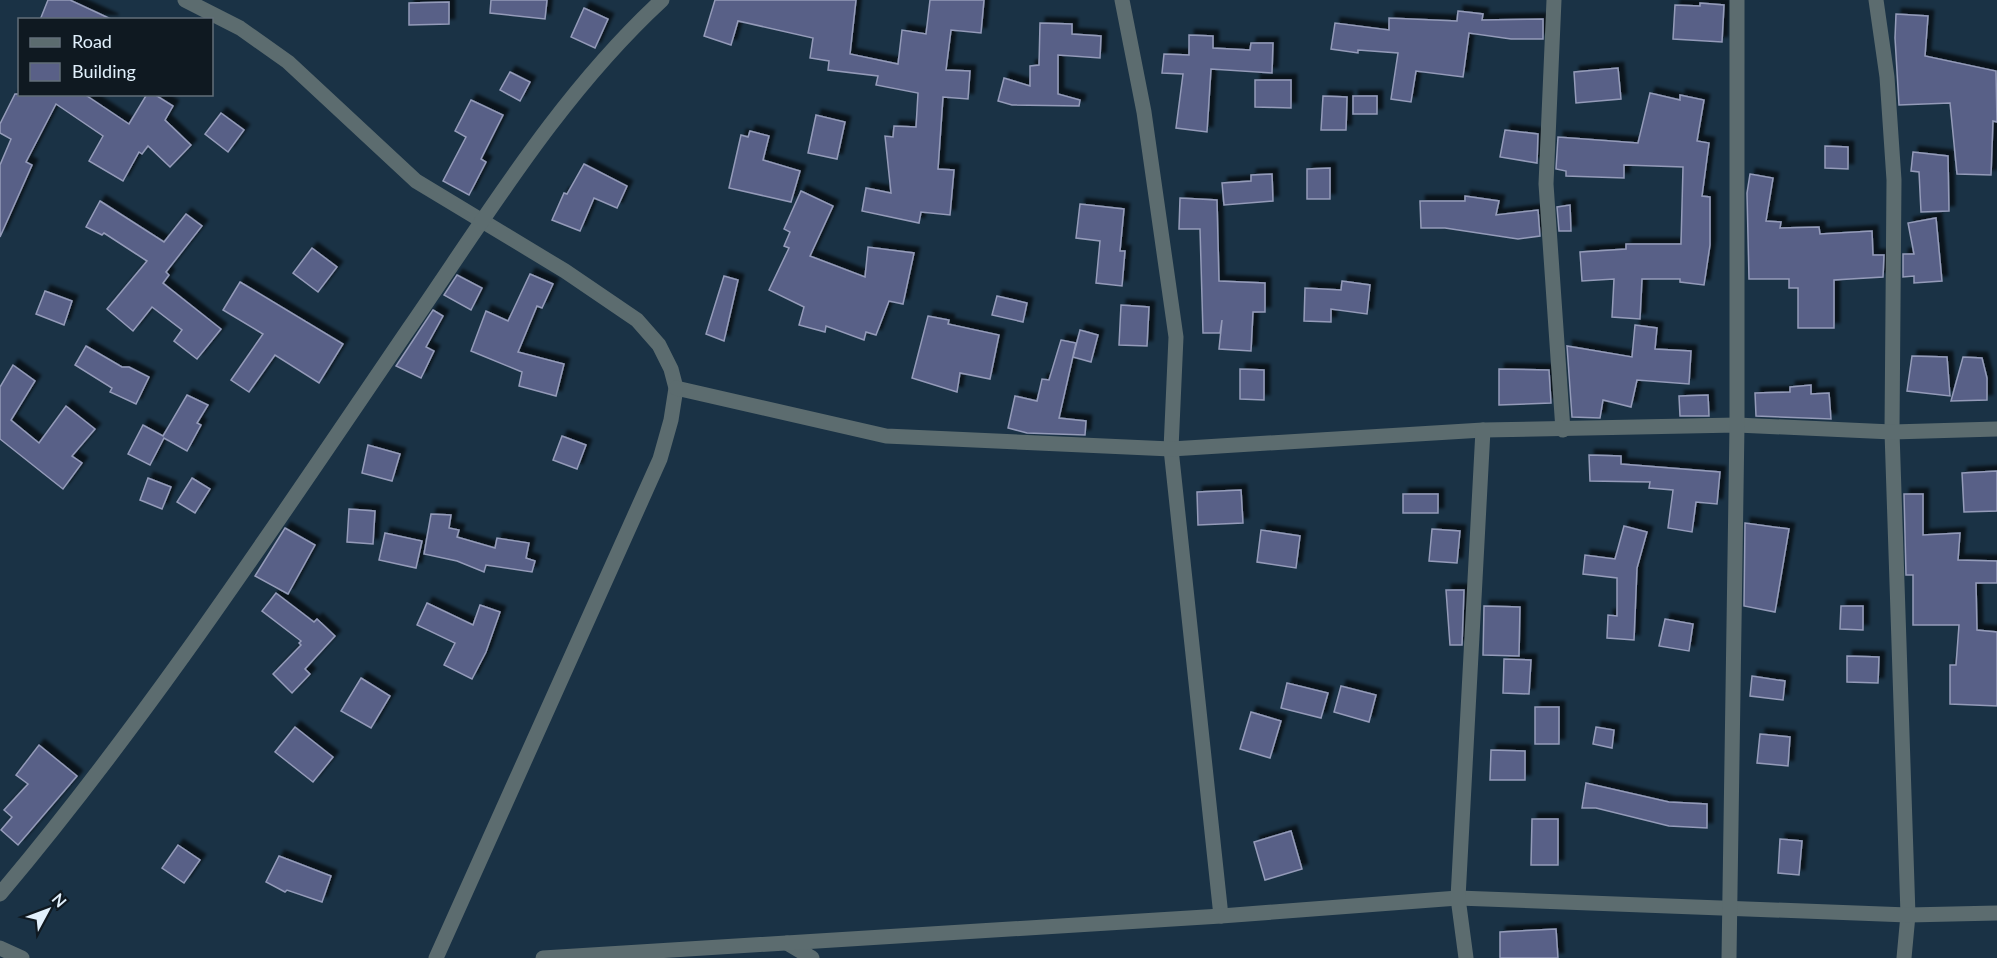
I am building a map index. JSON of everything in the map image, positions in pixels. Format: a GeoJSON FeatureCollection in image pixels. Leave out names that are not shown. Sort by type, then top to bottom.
{"type":"FeatureCollection","features":[{"type":"Feature","properties":{"kind":"street"},"geometry":{"type":"LineString","coordinates":[[185,0],[240,28],[288,62],[416,181],[566,271],[637,320],[659,345],[671,369],[676,387],[671,420],[660,459],[436,958]]}},
{"type":"Feature","properties":{"kind":"street"},"geometry":{"type":"LineString","coordinates":[[0,894],[67,814],[241,574],[549,124],[633,26],[662,0]]}},
{"type":"Feature","properties":{"kind":"street"},"geometry":{"type":"LineString","coordinates":[[1122,0],[1144,112],[1176,338],[1171,449],[1221,916]]}},
{"type":"Feature","properties":{"kind":"street"},"geometry":{"type":"LineString","coordinates":[[1554,0],[1546,184],[1563,430]]}},
{"type":"Feature","properties":{"kind":"street"},"geometry":{"type":"LineString","coordinates":[[1729,958],[1737,425],[1737,0]]}},
{"type":"Feature","properties":{"kind":"street"},"geometry":{"type":"LineString","coordinates":[[1876,0],[1887,77],[1893,180],[1892,432],[1908,915],[1904,958]]}},
{"type":"Feature","properties":{"kind":"street"},"geometry":{"type":"LineString","coordinates":[[676,387],[886,436],[1171,449],[1483,430],[1737,425],[1892,432],[1997,429]]}},
{"type":"Feature","properties":{"kind":"street"},"geometry":{"type":"LineString","coordinates":[[1466,958],[1458,898],[1483,430]]}},
{"type":"Feature","properties":{"kind":"street"},"geometry":{"type":"LineString","coordinates":[[543,958],[1221,916],[1458,898],[1908,915],[1997,913]]}},
{"type":"Feature","properties":{"kind":"street"},"geometry":{"type":"LineString","coordinates":[[787,943],[812,958]]}},
{"type":"Feature","properties":{"kind":"street"},"geometry":{"type":"LineString","coordinates":[[0,948],[22,958]]}},
{"type":"Feature","properties":{"kind":"building"},"geometry":{"type":"Polygon","coordinates":[[[48,0],[70,0],[109,18],[41,18],[48,0]]]}},
{"type":"Feature","properties":{"kind":"building"},"geometry":{"type":"Polygon","coordinates":[[[491,0],[547,0],[545,19],[490,13],[491,0]]]}},
{"type":"Feature","properties":{"kind":"building"},"geometry":{"type":"Polygon","coordinates":[[[715,0],[856,0],[850,54],[898,64],[902,30],[926,34],[930,0],[984,0],[981,33],[951,30],[946,70],[970,71],[968,99],[943,97],[938,169],[954,170],[950,215],[921,212],[919,223],[862,211],[866,188],[891,193],[885,136],[893,137],[894,126],[916,127],[918,93],[876,85],[878,76],[828,70],[829,61],[810,58],[813,38],[738,21],[731,45],[704,36],[715,0]]]}},
{"type":"Feature","properties":{"kind":"building"},"geometry":{"type":"Polygon","coordinates":[[[449,2],[449,24],[409,25],[409,3],[449,2]]]}},
{"type":"Feature","properties":{"kind":"building"},"geometry":{"type":"Polygon","coordinates":[[[1700,3],[1724,5],[1722,42],[1673,39],[1675,5],[1700,6],[1700,3]]]}},
{"type":"Feature","properties":{"kind":"building"},"geometry":{"type":"Polygon","coordinates":[[[584,8],[608,19],[595,48],[571,37],[584,8]]]}},
{"type":"Feature","properties":{"kind":"building"},"geometry":{"type":"Polygon","coordinates":[[[1458,11],[1483,14],[1482,20],[1543,19],[1543,39],[1511,39],[1469,33],[1463,77],[1416,71],[1411,102],[1391,99],[1398,53],[1358,50],[1358,53],[1331,49],[1335,23],[1389,30],[1389,18],[1457,21],[1458,11]]]}},
{"type":"Feature","properties":{"kind":"building"},"geometry":{"type":"Polygon","coordinates":[[[1896,14],[1928,16],[1925,56],[1996,71],[1997,122],[1993,121],[1991,175],[1957,174],[1950,103],[1899,105],[1896,14]]]}},
{"type":"Feature","properties":{"kind":"building"},"geometry":{"type":"Polygon","coordinates":[[[1040,23],[1072,24],[1072,34],[1101,36],[1100,58],[1058,55],[1058,94],[1080,100],[1079,106],[1012,105],[998,101],[1004,78],[1030,86],[1030,66],[1039,65],[1040,23]]]}},
{"type":"Feature","properties":{"kind":"building"},"geometry":{"type":"Polygon","coordinates":[[[1189,35],[1213,36],[1213,48],[1250,50],[1251,43],[1273,43],[1272,73],[1211,69],[1207,132],[1176,128],[1183,74],[1162,73],[1164,54],[1189,55],[1189,35]]]}},
{"type":"Feature","properties":{"kind":"building"},"geometry":{"type":"Polygon","coordinates":[[[1618,68],[1621,99],[1576,103],[1574,72],[1618,68]]]}},
{"type":"Feature","properties":{"kind":"building"},"geometry":{"type":"Polygon","coordinates":[[[510,72],[530,82],[520,101],[500,90],[510,72]]]}},
{"type":"Feature","properties":{"kind":"building"},"geometry":{"type":"Polygon","coordinates":[[[1255,80],[1291,80],[1291,108],[1255,107],[1255,80]]]}},
{"type":"Feature","properties":{"kind":"building"},"geometry":{"type":"Polygon","coordinates":[[[1650,93],[1680,100],[1680,95],[1704,100],[1697,141],[1709,143],[1702,196],[1710,197],[1710,245],[1704,285],[1680,282],[1680,279],[1642,279],[1640,319],[1612,317],[1614,279],[1582,281],[1580,252],[1626,249],[1626,244],[1681,244],[1683,167],[1624,165],[1624,178],[1566,176],[1566,171],[1556,169],[1558,137],[1638,143],[1650,93]]]}},
{"type":"Feature","properties":{"kind":"building"},"geometry":{"type":"Polygon","coordinates":[[[15,94],[18,96],[87,96],[129,124],[146,96],[157,96],[173,106],[165,120],[191,145],[170,167],[148,146],[142,154],[139,152],[123,181],[89,161],[103,136],[56,104],[26,162],[32,165],[0,237],[0,165],[11,139],[0,133],[0,124],[15,94]]]}},
{"type":"Feature","properties":{"kind":"building"},"geometry":{"type":"Polygon","coordinates":[[[1323,96],[1347,97],[1346,130],[1321,130],[1323,96]]]}},
{"type":"Feature","properties":{"kind":"building"},"geometry":{"type":"Polygon","coordinates":[[[1353,96],[1377,96],[1377,114],[1353,114],[1353,96]]]}},
{"type":"Feature","properties":{"kind":"building"},"geometry":{"type":"Polygon","coordinates":[[[471,100],[503,115],[481,159],[486,162],[469,195],[443,181],[466,137],[455,131],[471,100]]]}},
{"type":"Feature","properties":{"kind":"building"},"geometry":{"type":"Polygon","coordinates":[[[221,113],[244,130],[228,152],[205,134],[221,113]]]}},
{"type":"Feature","properties":{"kind":"building"},"geometry":{"type":"Polygon","coordinates":[[[816,115],[845,122],[837,159],[808,153],[816,115]]]}},
{"type":"Feature","properties":{"kind":"building"},"geometry":{"type":"Polygon","coordinates":[[[1505,130],[1538,134],[1537,163],[1500,157],[1505,130]]]}},
{"type":"Feature","properties":{"kind":"building"},"geometry":{"type":"Polygon","coordinates":[[[750,131],[769,136],[763,160],[800,171],[791,202],[729,188],[741,135],[748,137],[750,131]]]}},
{"type":"Feature","properties":{"kind":"building"},"geometry":{"type":"Polygon","coordinates":[[[1825,146],[1848,147],[1848,169],[1825,168],[1825,146]]]}},
{"type":"Feature","properties":{"kind":"building"},"geometry":{"type":"Polygon","coordinates":[[[1913,152],[1948,156],[1949,211],[1921,212],[1919,172],[1911,171],[1913,152]]]}},
{"type":"Feature","properties":{"kind":"building"},"geometry":{"type":"Polygon","coordinates":[[[584,164],[627,186],[617,208],[594,198],[580,231],[552,220],[564,193],[567,194],[584,164]]]}},
{"type":"Feature","properties":{"kind":"building"},"geometry":{"type":"Polygon","coordinates":[[[1330,168],[1330,199],[1307,199],[1307,169],[1330,168]]]}},
{"type":"Feature","properties":{"kind":"building"},"geometry":{"type":"Polygon","coordinates":[[[1272,174],[1273,201],[1224,205],[1222,183],[1251,181],[1251,175],[1272,174]]]}},
{"type":"Feature","properties":{"kind":"building"},"geometry":{"type":"Polygon","coordinates":[[[1750,174],[1773,178],[1766,221],[1781,222],[1780,228],[1819,227],[1820,234],[1872,231],[1873,255],[1884,255],[1883,277],[1834,280],[1834,328],[1798,328],[1798,288],[1789,288],[1789,279],[1749,279],[1747,193],[1750,174]]]}},
{"type":"Feature","properties":{"kind":"building"},"geometry":{"type":"Polygon","coordinates":[[[801,191],[833,206],[810,256],[865,277],[868,247],[914,253],[903,304],[889,301],[876,335],[866,332],[864,340],[826,326],[825,332],[799,325],[804,307],[769,290],[789,248],[784,246],[790,232],[784,229],[801,191]]]}},
{"type":"Feature","properties":{"kind":"building"},"geometry":{"type":"Polygon","coordinates":[[[1465,196],[1499,201],[1496,215],[1538,210],[1540,236],[1518,239],[1445,228],[1421,228],[1420,201],[1465,201],[1465,196]]]}},
{"type":"Feature","properties":{"kind":"building"},"geometry":{"type":"Polygon","coordinates":[[[1180,198],[1217,200],[1219,281],[1265,283],[1265,312],[1253,312],[1251,351],[1219,349],[1222,320],[1220,333],[1203,333],[1200,229],[1179,229],[1180,198]]]}},
{"type":"Feature","properties":{"kind":"building"},"geometry":{"type":"Polygon","coordinates":[[[100,201],[164,242],[186,214],[202,226],[166,272],[169,275],[163,283],[221,329],[197,359],[174,341],[182,330],[152,307],[133,331],[107,309],[147,261],[104,233],[102,235],[86,227],[100,201]]]}},
{"type":"Feature","properties":{"kind":"building"},"geometry":{"type":"Polygon","coordinates":[[[1080,204],[1124,209],[1120,251],[1125,251],[1122,286],[1096,283],[1100,241],[1076,238],[1080,204]]]}},
{"type":"Feature","properties":{"kind":"building"},"geometry":{"type":"Polygon","coordinates":[[[1570,205],[1571,231],[1559,231],[1557,207],[1570,205]]]}},
{"type":"Feature","properties":{"kind":"building"},"geometry":{"type":"Polygon","coordinates":[[[1936,218],[1942,281],[1914,283],[1914,276],[1903,277],[1903,254],[1914,254],[1908,223],[1936,218]]]}},
{"type":"Feature","properties":{"kind":"building"},"geometry":{"type":"Polygon","coordinates":[[[312,248],[337,267],[318,292],[293,273],[312,248]]]}},
{"type":"Feature","properties":{"kind":"building"},"geometry":{"type":"Polygon","coordinates":[[[530,274],[553,284],[542,308],[537,306],[518,352],[564,364],[556,396],[519,386],[522,372],[471,351],[486,311],[508,321],[530,274]]]}},
{"type":"Feature","properties":{"kind":"building"},"geometry":{"type":"Polygon","coordinates":[[[457,275],[482,288],[471,310],[444,295],[457,275]]]}},
{"type":"Feature","properties":{"kind":"building"},"geometry":{"type":"Polygon","coordinates":[[[724,276],[738,280],[724,341],[706,334],[724,276]]]}},
{"type":"Feature","properties":{"kind":"building"},"geometry":{"type":"Polygon","coordinates":[[[1342,281],[1370,285],[1367,314],[1331,309],[1331,322],[1304,321],[1305,288],[1341,290],[1342,281]]]}},
{"type":"Feature","properties":{"kind":"building"},"geometry":{"type":"Polygon","coordinates":[[[240,282],[343,344],[319,383],[275,355],[249,392],[231,380],[263,334],[223,310],[240,282]]]}},
{"type":"Feature","properties":{"kind":"building"},"geometry":{"type":"Polygon","coordinates":[[[45,291],[72,301],[64,325],[36,314],[45,291]]]}},
{"type":"Feature","properties":{"kind":"building"},"geometry":{"type":"Polygon","coordinates":[[[997,296],[1027,303],[1023,322],[992,315],[997,296]]]}},
{"type":"Feature","properties":{"kind":"building"},"geometry":{"type":"Polygon","coordinates":[[[1121,305],[1149,307],[1147,346],[1119,345],[1121,305]]]}},
{"type":"Feature","properties":{"kind":"building"},"geometry":{"type":"Polygon","coordinates":[[[433,310],[443,316],[426,347],[434,351],[421,378],[396,366],[433,310]]]}},
{"type":"Feature","properties":{"kind":"building"},"geometry":{"type":"Polygon","coordinates":[[[928,316],[949,320],[948,324],[999,335],[990,379],[960,373],[957,392],[912,378],[928,316]]]}},
{"type":"Feature","properties":{"kind":"building"},"geometry":{"type":"Polygon","coordinates":[[[1635,325],[1657,328],[1655,349],[1691,351],[1689,384],[1637,380],[1631,407],[1603,400],[1600,418],[1572,417],[1567,346],[1632,357],[1635,325]]]}},
{"type":"Feature","properties":{"kind":"building"},"geometry":{"type":"Polygon","coordinates":[[[1080,330],[1098,335],[1091,362],[1073,357],[1080,330]]]}},
{"type":"Feature","properties":{"kind":"building"},"geometry":{"type":"Polygon","coordinates":[[[1061,340],[1076,343],[1059,418],[1086,421],[1085,435],[1027,433],[1008,428],[1015,396],[1037,401],[1042,379],[1049,380],[1061,340]]]}},
{"type":"Feature","properties":{"kind":"building"},"geometry":{"type":"Polygon","coordinates":[[[86,346],[122,367],[129,367],[149,377],[136,404],[110,392],[112,388],[75,365],[86,346]]]}},
{"type":"Feature","properties":{"kind":"building"},"geometry":{"type":"Polygon","coordinates":[[[1912,356],[1947,357],[1950,396],[1907,391],[1912,356]]]}},
{"type":"Feature","properties":{"kind":"building"},"geometry":{"type":"Polygon","coordinates":[[[1963,357],[1982,358],[1987,378],[1987,400],[1951,401],[1963,357]]]}},
{"type":"Feature","properties":{"kind":"building"},"geometry":{"type":"Polygon","coordinates":[[[13,365],[35,381],[11,420],[39,443],[66,406],[95,429],[72,456],[82,463],[63,489],[0,439],[0,387],[13,365]]]}},
{"type":"Feature","properties":{"kind":"building"},"geometry":{"type":"Polygon","coordinates":[[[1240,369],[1264,370],[1264,400],[1240,399],[1240,369]]]}},
{"type":"Feature","properties":{"kind":"building"},"geometry":{"type":"Polygon","coordinates":[[[1499,369],[1549,370],[1551,403],[1499,405],[1499,369]]]}},
{"type":"Feature","properties":{"kind":"building"},"geometry":{"type":"Polygon","coordinates":[[[1811,385],[1811,394],[1829,393],[1831,419],[1756,416],[1755,393],[1790,392],[1790,387],[1811,385]]]}},
{"type":"Feature","properties":{"kind":"building"},"geometry":{"type":"Polygon","coordinates":[[[187,395],[208,405],[197,423],[201,425],[187,451],[164,438],[150,465],[128,454],[143,425],[163,436],[187,395]]]}},
{"type":"Feature","properties":{"kind":"building"},"geometry":{"type":"Polygon","coordinates":[[[1708,395],[1709,416],[1680,416],[1679,396],[1708,395]]]}},
{"type":"Feature","properties":{"kind":"building"},"geometry":{"type":"Polygon","coordinates":[[[562,436],[586,445],[577,469],[553,460],[562,436]]]}},
{"type":"Feature","properties":{"kind":"building"},"geometry":{"type":"Polygon","coordinates":[[[368,445],[400,454],[392,481],[362,473],[368,445]]]}},
{"type":"Feature","properties":{"kind":"building"},"geometry":{"type":"Polygon","coordinates":[[[1589,455],[1621,456],[1621,464],[1720,472],[1717,504],[1696,502],[1692,532],[1668,528],[1673,490],[1649,488],[1650,482],[1590,481],[1589,455]]]}},
{"type":"Feature","properties":{"kind":"building"},"geometry":{"type":"Polygon","coordinates":[[[1997,471],[1997,511],[1964,512],[1962,473],[1997,471]]]}},
{"type":"Feature","properties":{"kind":"building"},"geometry":{"type":"Polygon","coordinates":[[[148,478],[171,487],[162,509],[140,500],[148,478]]]}},
{"type":"Feature","properties":{"kind":"building"},"geometry":{"type":"Polygon","coordinates":[[[192,478],[210,489],[195,513],[177,502],[192,478]]]}},
{"type":"Feature","properties":{"kind":"building"},"geometry":{"type":"Polygon","coordinates":[[[1241,490],[1243,523],[1198,525],[1197,492],[1241,490]]]}},
{"type":"Feature","properties":{"kind":"building"},"geometry":{"type":"Polygon","coordinates":[[[1403,494],[1438,494],[1438,513],[1403,513],[1403,494]]]}},
{"type":"Feature","properties":{"kind":"building"},"geometry":{"type":"Polygon","coordinates":[[[1904,494],[1923,494],[1923,535],[1960,533],[1958,560],[1997,561],[1997,583],[1976,583],[1977,630],[1997,632],[1997,706],[1950,704],[1950,665],[1956,665],[1959,625],[1913,625],[1913,575],[1906,575],[1904,494]]]}},
{"type":"Feature","properties":{"kind":"building"},"geometry":{"type":"Polygon","coordinates":[[[349,509],[375,511],[373,544],[347,542],[349,509]]]}},
{"type":"Feature","properties":{"kind":"building"},"geometry":{"type":"Polygon","coordinates":[[[431,514],[451,515],[449,528],[459,530],[457,537],[495,548],[497,538],[529,543],[526,558],[535,561],[532,572],[486,565],[484,572],[457,561],[424,554],[431,514]]]}},
{"type":"Feature","properties":{"kind":"building"},"geometry":{"type":"Polygon","coordinates":[[[1745,523],[1789,529],[1775,612],[1744,606],[1745,523]]]}},
{"type":"Feature","properties":{"kind":"building"},"geometry":{"type":"Polygon","coordinates":[[[1624,526],[1647,532],[1637,568],[1634,640],[1607,638],[1608,615],[1617,616],[1617,578],[1583,574],[1585,555],[1615,559],[1624,526]]]}},
{"type":"Feature","properties":{"kind":"building"},"geometry":{"type":"Polygon","coordinates":[[[285,528],[315,545],[288,594],[255,576],[285,528]]]}},
{"type":"Feature","properties":{"kind":"building"},"geometry":{"type":"Polygon","coordinates":[[[1432,529],[1460,531],[1457,563],[1429,561],[1432,529]]]}},
{"type":"Feature","properties":{"kind":"building"},"geometry":{"type":"Polygon","coordinates":[[[1261,530],[1300,536],[1296,568],[1257,562],[1261,530]]]}},
{"type":"Feature","properties":{"kind":"building"},"geometry":{"type":"Polygon","coordinates":[[[385,533],[422,541],[416,568],[379,560],[385,533]]]}},
{"type":"Feature","properties":{"kind":"building"},"geometry":{"type":"Polygon","coordinates":[[[1446,590],[1464,590],[1462,645],[1450,645],[1446,590]]]}},
{"type":"Feature","properties":{"kind":"building"},"geometry":{"type":"Polygon","coordinates":[[[276,593],[314,622],[317,619],[335,636],[305,669],[310,674],[292,693],[273,674],[301,645],[299,643],[301,641],[262,611],[276,593]]]}},
{"type":"Feature","properties":{"kind":"building"},"geometry":{"type":"Polygon","coordinates":[[[427,603],[473,625],[480,605],[500,612],[486,652],[472,679],[444,665],[455,643],[417,625],[427,603]]]}},
{"type":"Feature","properties":{"kind":"building"},"geometry":{"type":"Polygon","coordinates":[[[1484,606],[1520,607],[1519,656],[1483,655],[1484,606]]]}},
{"type":"Feature","properties":{"kind":"building"},"geometry":{"type":"Polygon","coordinates":[[[1841,606],[1863,606],[1863,630],[1840,629],[1841,606]]]}},
{"type":"Feature","properties":{"kind":"building"},"geometry":{"type":"Polygon","coordinates":[[[1665,619],[1693,624],[1689,651],[1659,646],[1665,619]]]}},
{"type":"Feature","properties":{"kind":"building"},"geometry":{"type":"Polygon","coordinates":[[[1847,656],[1879,657],[1878,683],[1847,682],[1847,656]]]}},
{"type":"Feature","properties":{"kind":"building"},"geometry":{"type":"Polygon","coordinates":[[[1504,659],[1531,660],[1529,694],[1503,693],[1504,659]]]}},
{"type":"Feature","properties":{"kind":"building"},"geometry":{"type":"Polygon","coordinates":[[[1752,676],[1785,681],[1783,700],[1750,696],[1752,676]]]}},
{"type":"Feature","properties":{"kind":"building"},"geometry":{"type":"Polygon","coordinates":[[[361,678],[390,696],[371,728],[341,711],[361,678]]]}},
{"type":"Feature","properties":{"kind":"building"},"geometry":{"type":"Polygon","coordinates":[[[1287,683],[1328,693],[1321,718],[1281,708],[1287,683]]]}},
{"type":"Feature","properties":{"kind":"building"},"geometry":{"type":"Polygon","coordinates":[[[1341,686],[1376,695],[1369,722],[1334,712],[1341,686]]]}},
{"type":"Feature","properties":{"kind":"building"},"geometry":{"type":"Polygon","coordinates":[[[1535,707],[1559,707],[1559,744],[1535,744],[1535,707]]]}},
{"type":"Feature","properties":{"kind":"building"},"geometry":{"type":"Polygon","coordinates":[[[1251,712],[1281,721],[1270,758],[1240,749],[1251,712]]]}},
{"type":"Feature","properties":{"kind":"building"},"geometry":{"type":"Polygon","coordinates":[[[295,727],[333,757],[313,782],[275,752],[295,727]]]}},
{"type":"Feature","properties":{"kind":"building"},"geometry":{"type":"Polygon","coordinates":[[[1596,727],[1614,730],[1612,748],[1593,744],[1596,727]]]}},
{"type":"Feature","properties":{"kind":"building"},"geometry":{"type":"Polygon","coordinates":[[[1760,734],[1790,737],[1788,766],[1757,763],[1760,734]]]}},
{"type":"Feature","properties":{"kind":"building"},"geometry":{"type":"Polygon","coordinates":[[[39,745],[77,776],[18,845],[1,830],[12,817],[4,810],[28,784],[16,775],[39,745]]]}},
{"type":"Feature","properties":{"kind":"building"},"geometry":{"type":"Polygon","coordinates":[[[1491,750],[1525,751],[1525,780],[1490,780],[1491,750]]]}},
{"type":"Feature","properties":{"kind":"building"},"geometry":{"type":"Polygon","coordinates":[[[1586,783],[1669,802],[1707,804],[1707,828],[1669,826],[1596,808],[1582,808],[1586,783]]]}},
{"type":"Feature","properties":{"kind":"building"},"geometry":{"type":"Polygon","coordinates":[[[1532,819],[1558,819],[1558,865],[1531,865],[1532,819]]]}},
{"type":"Feature","properties":{"kind":"building"},"geometry":{"type":"Polygon","coordinates":[[[1291,831],[1302,869],[1265,880],[1254,842],[1291,831]]]}},
{"type":"Feature","properties":{"kind":"building"},"geometry":{"type":"Polygon","coordinates":[[[1780,839],[1802,841],[1799,875],[1778,873],[1780,839]]]}},
{"type":"Feature","properties":{"kind":"building"},"geometry":{"type":"Polygon","coordinates":[[[178,845],[200,860],[184,883],[162,868],[178,845]]]}},
{"type":"Feature","properties":{"kind":"building"},"geometry":{"type":"Polygon","coordinates":[[[279,856],[331,876],[322,902],[287,890],[285,892],[266,882],[279,856]]]}},
{"type":"Feature","properties":{"kind":"building"},"geometry":{"type":"Polygon","coordinates":[[[1556,929],[1558,958],[1500,958],[1500,932],[1556,929]]]}}]}
